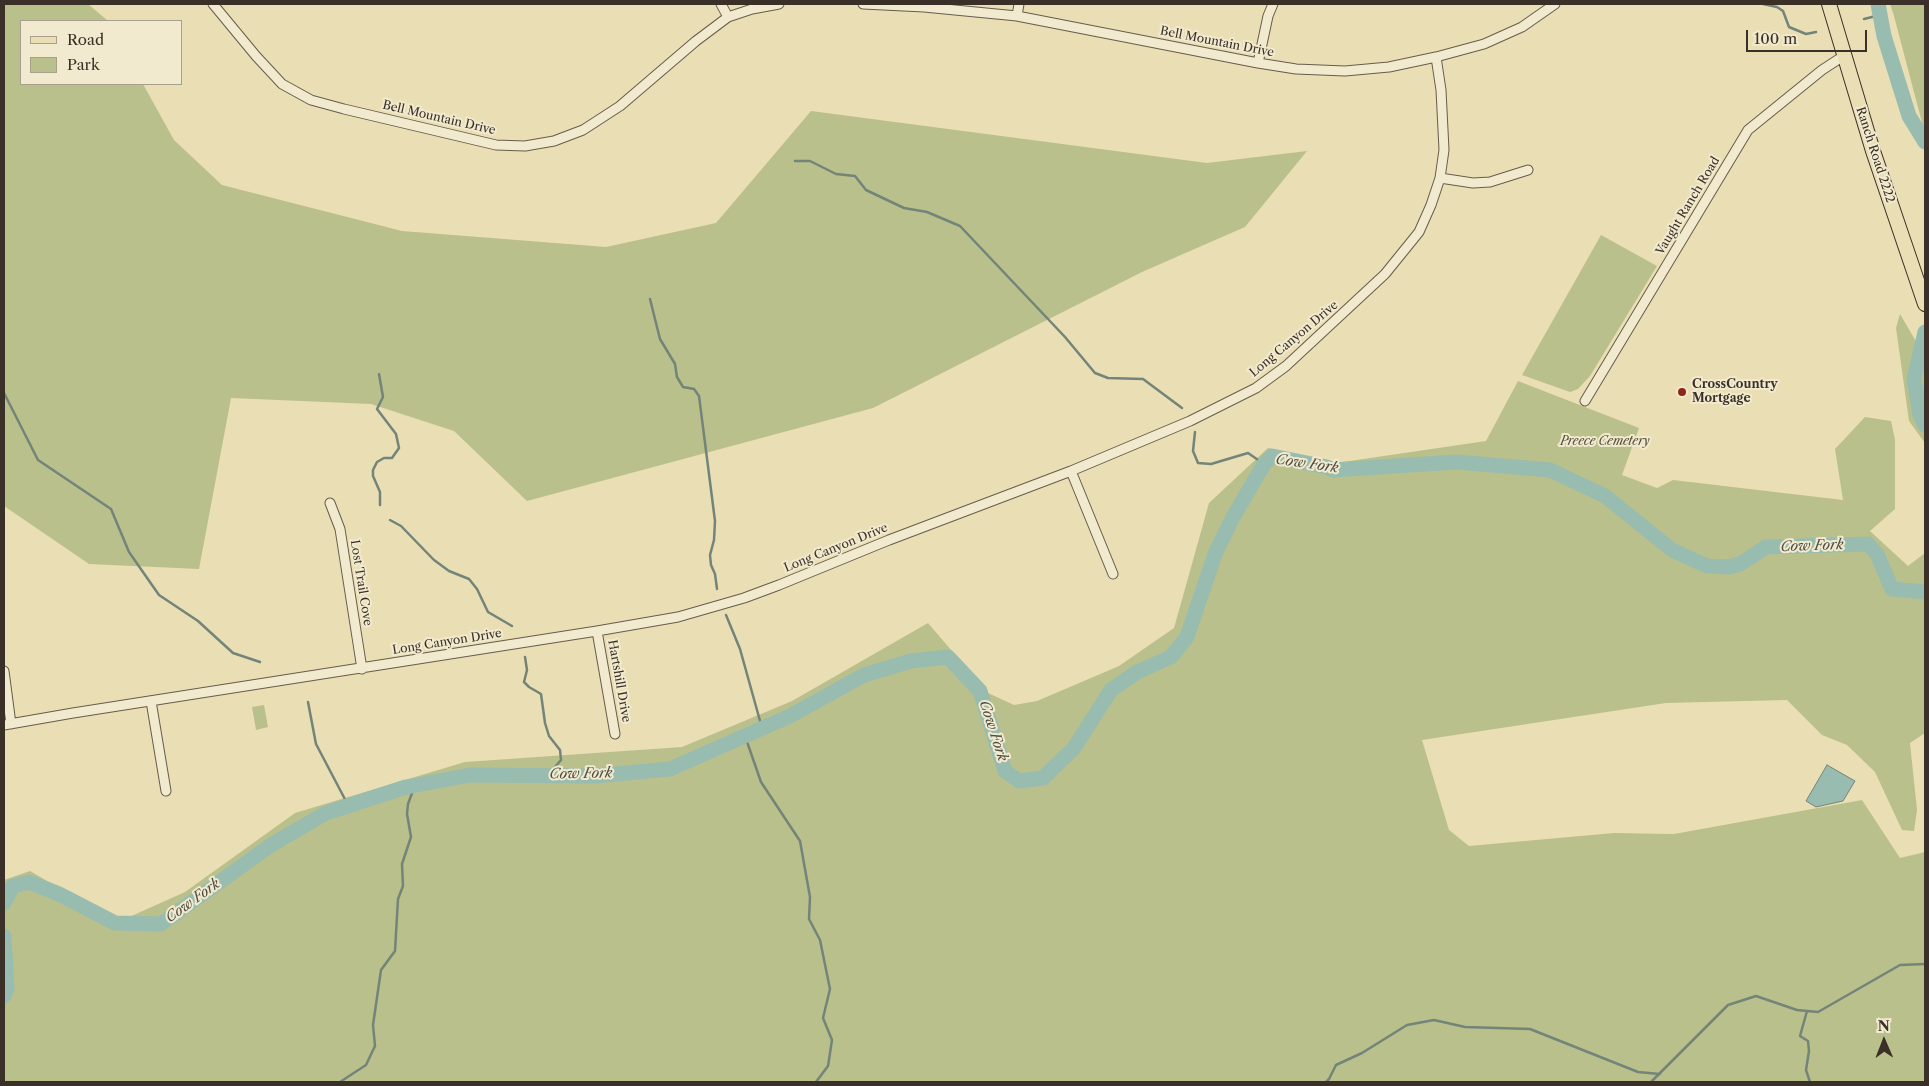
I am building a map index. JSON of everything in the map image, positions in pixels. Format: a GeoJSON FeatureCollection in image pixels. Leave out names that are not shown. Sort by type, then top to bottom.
{"type":"FeatureCollection","features":[{"type":"Feature","properties":{"kind":"main road","name":"Ranch Road 2222"},"geometry":{"type":"LineString","coordinates":[[1829,4],[1873,151],[1924,302]]}},
{"type":"Feature","properties":{"kind":"street","name":"Bell Mountain Drive"},"geometry":{"type":"LineString","coordinates":[[213,4],[282,84],[311,100],[353,112],[477,141],[525,146],[554,141],[583,130],[620,106],[696,41],[728,17],[752,9],[779,4]]}},
{"type":"Feature","properties":{"kind":"street"},"geometry":{"type":"LineString","coordinates":[[721,4],[728,17]]}},
{"type":"Feature","properties":{"kind":"street","name":"Bell Mountain Drive"},"geometry":{"type":"LineString","coordinates":[[864,4],[924,7],[1017,16],[1258,64],[1296,69],[1345,71],[1388,67],[1484,44],[1505,36],[1555,4]]}},
{"type":"Feature","properties":{"kind":"street"},"geometry":{"type":"LineString","coordinates":[[1017,16],[1019,4]]}},
{"type":"Feature","properties":{"kind":"street"},"geometry":{"type":"LineString","coordinates":[[1258,64],[1268,16],[1273,4]]}},
{"type":"Feature","properties":{"kind":"street","name":"Vaught Ranch Road"},"geometry":{"type":"LineString","coordinates":[[1585,401],[1748,130],[1822,70],[1845,55]]}},
{"type":"Feature","properties":{"kind":"street","name":"Long Canyon Drive"},"geometry":{"type":"LineString","coordinates":[[7,725],[678,617],[744,598],[1071,471],[1229,403],[1256,388],[1286,366],[1385,274],[1419,232],[1440,178],[1444,150],[1436,57]]}},
{"type":"Feature","properties":{"kind":"street"},"geometry":{"type":"LineString","coordinates":[[1440,178],[1473,183],[1490,182],[1528,170]]}},
{"type":"Feature","properties":{"kind":"street"},"geometry":{"type":"LineString","coordinates":[[1071,471],[1112,574]]}},
{"type":"Feature","properties":{"kind":"street","name":"Lost Trail Cove"},"geometry":{"type":"LineString","coordinates":[[330,503],[340,529],[362,669]]}},
{"type":"Feature","properties":{"kind":"street","name":"Hartshill Drive"},"geometry":{"type":"LineString","coordinates":[[597,631],[615,734]]}},
{"type":"Feature","properties":{"kind":"street"},"geometry":{"type":"LineString","coordinates":[[4,670],[7,725]]}},
{"type":"Feature","properties":{"kind":"street"},"geometry":{"type":"LineString","coordinates":[[151,701],[166,791]]}},
{"type":"Feature","properties":{"kind":"green space"},"geometry":{"type":"Polygon","coordinates":[[[4,4],[88,4],[107,20],[20,20],[20,85],[144,85],[174,140],[222,185],[402,231],[606,247],[716,223],[811,111],[1207,163],[1307,151],[1245,227],[1142,272],[873,408],[527,501],[454,431],[371,404],[231,398],[199,569],[89,564],[4,506],[4,4]]]}},
{"type":"Feature","properties":{"kind":"green space"},"geometry":{"type":"Polygon","coordinates":[[[1890,4],[1925,4],[1925,134],[1894,16],[1890,4]]]}},
{"type":"Feature","properties":{"kind":"green space"},"geometry":{"type":"Polygon","coordinates":[[[1601,235],[1657,266],[1590,376],[1578,389],[1570,392],[1522,375],[1601,235]]]}},
{"type":"Feature","properties":{"kind":"green space"},"geometry":{"type":"Polygon","coordinates":[[[1900,314],[1925,357],[1925,443],[1909,421],[1896,328],[1900,314]]]}},
{"type":"Feature","properties":{"kind":"green space","name":"Preece Cemetery"},"geometry":{"type":"Polygon","coordinates":[[[1518,381],[1639,428],[1622,475],[1657,488],[1673,480],[1843,500],[1835,449],[1865,417],[1891,421],[1895,440],[1895,509],[1870,531],[1908,566],[1925,553],[1925,733],[1910,743],[1917,810],[1914,831],[1902,830],[1875,772],[1847,745],[1822,735],[1787,700],[1666,703],[1422,740],[1449,830],[1469,846],[1614,833],[1674,834],[1862,800],[1900,858],[1925,852],[1925,1082],[4,1082],[4,880],[30,871],[114,920],[127,918],[185,892],[295,813],[465,762],[682,747],[792,701],[928,623],[988,693],[1014,705],[1037,701],[1119,666],[1174,628],[1209,503],[1268,448],[1336,463],[1486,441],[1518,381]]]}},
{"type":"Feature","properties":{"kind":"green space"},"geometry":{"type":"Polygon","coordinates":[[[264,705],[268,727],[256,730],[252,707],[264,705]]]}},
{"type":"Feature","properties":{"kind":"water"},"geometry":{"type":"Polygon","coordinates":[[[1827,765],[1855,781],[1843,801],[1816,807],[1806,801],[1827,765]]]}},
{"type":"Feature","properties":{"kind":"waterway"},"geometry":{"type":"LineString","coordinates":[[1763,4],[1777,7],[1783,11],[1789,27],[1806,34],[1816,32]]}},
{"type":"Feature","properties":{"kind":"waterway"},"geometry":{"type":"LineString","coordinates":[[1878,4],[1884,36],[1909,116],[1925,142]]}},
{"type":"Feature","properties":{"kind":"waterway"},"geometry":{"type":"LineString","coordinates":[[1864,19],[1880,15]]}},
{"type":"Feature","properties":{"kind":"waterway"},"geometry":{"type":"LineString","coordinates":[[795,161],[810,161],[836,174],[855,176],[866,190],[904,208],[927,212],[960,226],[1065,337],[1095,373],[1108,378],[1143,379],[1182,408]]}},
{"type":"Feature","properties":{"kind":"waterway"},"geometry":{"type":"LineString","coordinates":[[650,299],[660,339],[675,364],[677,377],[683,387],[694,389],[699,396],[715,521],[714,540],[710,555],[717,589]]}},
{"type":"Feature","properties":{"kind":"waterway"},"geometry":{"type":"LineString","coordinates":[[1925,332],[1914,379],[1920,415],[1925,425]]}},
{"type":"Feature","properties":{"kind":"waterway"},"geometry":{"type":"LineString","coordinates":[[379,374],[383,397],[377,409],[396,434],[399,448],[392,458],[384,458],[377,462],[373,470],[373,476],[380,492],[380,505]]}},
{"type":"Feature","properties":{"kind":"waterway"},"geometry":{"type":"LineString","coordinates":[[4,393],[38,460],[111,509],[129,552],[159,595],[198,621],[233,653],[260,662]]}},
{"type":"Feature","properties":{"kind":"waterway"},"geometry":{"type":"LineString","coordinates":[[1195,432],[1193,451],[1198,463],[1211,464],[1248,453],[1264,464]]}},
{"type":"Feature","properties":{"kind":"waterway","name":"Cow Fork"},"geometry":{"type":"LineString","coordinates":[[4,903],[13,886],[29,882],[59,894],[115,923],[161,924],[271,845],[326,813],[406,787],[470,775],[595,776],[670,769],[790,716],[864,675],[911,661],[948,657],[980,691],[1005,771],[1019,781],[1043,778],[1074,748],[1111,690],[1137,672],[1171,657],[1187,637],[1215,554],[1232,519],[1264,464],[1272,456],[1327,467],[1333,470],[1456,462],[1550,470],[1605,496],[1672,550],[1707,566],[1729,567],[1740,564],[1766,547],[1868,544],[1877,554],[1892,589],[1925,592]]}},
{"type":"Feature","properties":{"kind":"waterway"},"geometry":{"type":"LineString","coordinates":[[390,520],[401,526],[434,560],[449,571],[469,579],[477,589],[488,612],[512,626]]}},
{"type":"Feature","properties":{"kind":"waterway"},"geometry":{"type":"LineString","coordinates":[[726,615],[740,649],[762,728]]}},
{"type":"Feature","properties":{"kind":"waterway"},"geometry":{"type":"LineString","coordinates":[[525,657],[527,670],[524,682],[541,694],[549,736],[560,750],[561,760],[555,767],[555,776]]}},
{"type":"Feature","properties":{"kind":"waterway"},"geometry":{"type":"LineString","coordinates":[[308,702],[316,744],[348,805]]}},
{"type":"Feature","properties":{"kind":"waterway"},"geometry":{"type":"LineString","coordinates":[[745,736],[761,782],[800,841],[810,897],[809,919],[820,940],[830,989],[823,1018],[832,1040],[828,1066],[816,1082]]}},
{"type":"Feature","properties":{"kind":"waterway"},"geometry":{"type":"LineString","coordinates":[[340,1082],[366,1065],[375,1046],[373,1025],[381,970],[395,951],[398,899],[403,886],[402,864],[411,837],[407,814],[408,804],[415,785]]}},
{"type":"Feature","properties":{"kind":"waterway","name":"Cow Fork"},"geometry":{"type":"LineString","coordinates":[[4,936],[7,989],[4,996]]}},
{"type":"Feature","properties":{"kind":"waterway"},"geometry":{"type":"LineString","coordinates":[[1651,1082],[1728,1005],[1756,996],[1797,1010],[1818,1012],[1900,965],[1925,964]]}},
{"type":"Feature","properties":{"kind":"waterway"},"geometry":{"type":"LineString","coordinates":[[1807,1011],[1800,1036],[1808,1041],[1809,1051],[1806,1070],[1810,1082]]}},
{"type":"Feature","properties":{"kind":"waterway"},"geometry":{"type":"LineString","coordinates":[[1326,1082],[1336,1065],[1362,1053],[1407,1025],[1434,1020],[1465,1027],[1530,1029],[1638,1072],[1660,1074]]}},
{"type":"Feature","properties":{"kind":"place","name":"CrossCountry Mortgage"},"geometry":{"type":"Point","coordinates":[1682,392]}}]}
